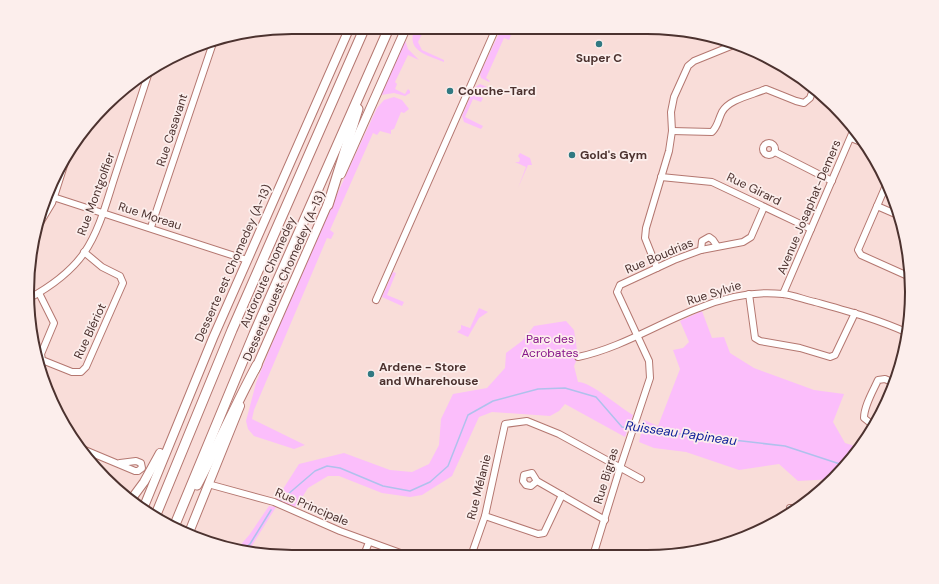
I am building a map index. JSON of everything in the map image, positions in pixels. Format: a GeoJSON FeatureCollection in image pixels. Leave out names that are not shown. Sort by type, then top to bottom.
{"type":"FeatureCollection","features":[{"type":"Feature","properties":{"kind":"highway","name":"Autoroute Chomedey"},"geometry":{"type":"LineString","coordinates":[[158,512],[235,324],[362,34]]}},
{"type":"Feature","properties":{"kind":"highway","name":"Autoroute Chomedey"},"geometry":{"type":"LineString","coordinates":[[176,522],[257,328],[386,34]]}},
{"type":"Feature","properties":{"kind":"highway"},"geometry":{"type":"LineString","coordinates":[[328,205],[343,154],[352,131],[365,82]]}},
{"type":"Feature","properties":{"kind":"highway"},"geometry":{"type":"LineString","coordinates":[[177,522],[215,451],[231,414],[258,365]]}},
{"type":"Feature","properties":{"kind":"main road","name":"Desserte est Chomedey (A-13)"},"geometry":{"type":"LineString","coordinates":[[145,504],[176,425],[344,34]]}},
{"type":"Feature","properties":{"kind":"main road","name":"Desserte ouest Chomedey (A-13)"},"geometry":{"type":"LineString","coordinates":[[191,529],[208,484],[258,365],[403,34]]}},
{"type":"Feature","properties":{"kind":"main road"},"geometry":{"type":"LineString","coordinates":[[134,496],[144,482],[176,425]]}},
{"type":"Feature","properties":{"kind":"street"},"geometry":{"type":"LineString","coordinates":[[376,300],[493,34]]}},
{"type":"Feature","properties":{"kind":"street","name":"Rue Casavant"},"geometry":{"type":"LineString","coordinates":[[151,227],[212,47]]}},
{"type":"Feature","properties":{"kind":"street"},"geometry":{"type":"LineString","coordinates":[[657,268],[645,238],[672,132],[671,112],[674,97],[688,66],[694,61],[726,47]]}},
{"type":"Feature","properties":{"kind":"street","name":"Rue Montgolfier"},"geometry":{"type":"LineString","coordinates":[[34,296],[63,276],[84,252],[94,235],[147,79]]}},
{"type":"Feature","properties":{"kind":"street"},"geometry":{"type":"LineString","coordinates":[[672,132],[712,132],[717,128],[722,111],[729,104],[766,90],[796,102],[804,103],[810,98],[812,94]]}},
{"type":"Feature","properties":{"kind":"street","name":"Avenue Josaphat-Demers"},"geometry":{"type":"LineString","coordinates":[[783,294],[852,135]]}},
{"type":"Feature","properties":{"kind":"street"},"geometry":{"type":"LineString","coordinates":[[851,138],[855,140]]}},
{"type":"Feature","properties":{"kind":"street"},"geometry":{"type":"LineString","coordinates":[[775,152],[832,181]]}},
{"type":"Feature","properties":{"kind":"street","name":"Rue Girard"},"geometry":{"type":"LineString","coordinates":[[661,177],[712,182],[811,229]]}},
{"type":"Feature","properties":{"kind":"street"},"geometry":{"type":"LineString","coordinates":[[884,191],[858,250],[860,255],[904,274]]}},
{"type":"Feature","properties":{"kind":"street","name":"Rue Moreau"},"geometry":{"type":"LineString","coordinates":[[53,197],[151,227],[247,260]]}},
{"type":"Feature","properties":{"kind":"street"},"geometry":{"type":"LineString","coordinates":[[878,206],[892,212]]}},
{"type":"Feature","properties":{"kind":"street","name":"Rue Boudrias"},"geometry":{"type":"LineString","coordinates":[[636,335],[617,292],[620,285],[701,250],[743,242],[751,238],[764,207]]}},
{"type":"Feature","properties":{"kind":"street"},"geometry":{"type":"LineString","coordinates":[[701,250],[702,241],[708,237],[714,240],[717,246]]}},
{"type":"Feature","properties":{"kind":"street","name":"Rue Blériot"},"geometry":{"type":"LineString","coordinates":[[44,361],[72,372],[81,372],[86,367],[123,283],[120,276],[102,267],[84,252]]}},
{"type":"Feature","properties":{"kind":"street","name":"Rue Blériot"},"geometry":{"type":"LineString","coordinates":[[39,293],[54,323],[42,353]]}},
{"type":"Feature","properties":{"kind":"street"},"geometry":{"type":"LineString","coordinates":[[749,294],[755,338],[760,341],[800,348],[830,357],[836,355],[855,313]]}},
{"type":"Feature","properties":{"kind":"street","name":"Rue Sylvie"},"geometry":{"type":"LineString","coordinates":[[578,357],[593,353],[700,307],[725,299],[749,294],[783,294],[855,313],[883,322],[902,330]]}},
{"type":"Feature","properties":{"kind":"street","name":"Rue Bigras"},"geometry":{"type":"LineString","coordinates":[[595,550],[630,436],[650,378],[651,369],[649,361],[636,335]]}},
{"type":"Feature","properties":{"kind":"street"},"geometry":{"type":"LineString","coordinates":[[869,422],[864,418],[864,413],[874,388],[878,380],[885,379],[889,381]]}},
{"type":"Feature","properties":{"kind":"street","name":"Rue Mélanie"},"geometry":{"type":"LineString","coordinates":[[473,550],[485,516],[505,424],[527,421],[559,434],[620,468]]}},
{"type":"Feature","properties":{"kind":"street"},"geometry":{"type":"LineString","coordinates":[[89,451],[120,463]]}},
{"type":"Feature","properties":{"kind":"street"},"geometry":{"type":"LineString","coordinates":[[620,468],[641,479]]}},
{"type":"Feature","properties":{"kind":"street"},"geometry":{"type":"LineString","coordinates":[[537,481],[605,520]]}},
{"type":"Feature","properties":{"kind":"street","name":"Rue Principale"},"geometry":{"type":"LineString","coordinates":[[208,484],[274,502],[392,550]]}},
{"type":"Feature","properties":{"kind":"street"},"geometry":{"type":"LineString","coordinates":[[485,516],[538,534],[544,533],[562,495]]}},
{"type":"Feature","properties":{"kind":"street"},"geometry":{"type":"LineString","coordinates":[[366,550],[369,542]]}},
{"type":"Feature","properties":{"kind":"green space"},"geometry":{"type":"Polygon","coordinates":[[[414,34],[422,34],[418,42],[422,50],[444,60],[444,62],[419,51],[413,42],[414,34]]]}},
{"type":"Feature","properties":{"kind":"green space"},"geometry":{"type":"Polygon","coordinates":[[[499,34],[511,35],[509,40],[504,38],[486,78],[490,81],[489,82],[481,78],[480,74],[499,34]]]}},
{"type":"Feature","properties":{"kind":"green space"},"geometry":{"type":"Polygon","coordinates":[[[405,40],[408,49],[419,60],[408,55],[395,82],[397,84],[395,89],[405,94],[408,89],[410,93],[405,96],[394,93],[381,95],[405,40]]]}},
{"type":"Feature","properties":{"kind":"green space"},"geometry":{"type":"Polygon","coordinates":[[[480,84],[487,87],[486,89],[483,88],[479,96],[483,98],[481,102],[473,99],[465,117],[483,126],[481,129],[464,122],[462,116],[474,88],[480,84]]]}},
{"type":"Feature","properties":{"kind":"green space"},"geometry":{"type":"Polygon","coordinates":[[[394,97],[402,100],[409,109],[404,113],[401,112],[394,129],[391,130],[391,134],[380,131],[377,135],[373,133],[330,230],[334,233],[331,239],[327,238],[254,410],[252,419],[305,445],[294,449],[254,436],[248,429],[246,421],[256,383],[301,272],[377,108],[384,100],[394,97]]]}},
{"type":"Feature","properties":{"kind":"green space"},"geometry":{"type":"Polygon","coordinates":[[[520,153],[530,158],[532,165],[528,165],[518,188],[526,167],[515,162],[519,162],[520,159],[518,156],[520,153]]]}},
{"type":"Feature","properties":{"kind":"green space"},"geometry":{"type":"Polygon","coordinates":[[[393,272],[396,273],[387,295],[404,302],[402,306],[382,297],[393,272]]]}},
{"type":"Feature","properties":{"kind":"green space"},"geometry":{"type":"Polygon","coordinates":[[[479,308],[488,312],[479,318],[468,337],[457,332],[461,329],[461,325],[470,328],[479,308]]]}},
{"type":"Feature","properties":{"kind":"green space"},"geometry":{"type":"Polygon","coordinates":[[[702,311],[712,338],[724,337],[730,353],[754,368],[814,390],[844,394],[833,422],[845,443],[854,446],[852,449],[823,480],[798,481],[779,464],[739,470],[686,452],[654,448],[639,442],[644,420],[658,426],[680,369],[673,350],[683,348],[689,342],[680,321],[702,311]]]}},
{"type":"Feature","properties":{"kind":"green space","name":"Parc des Acrobates"},"geometry":{"type":"Polygon","coordinates":[[[566,321],[574,330],[578,357],[574,366],[578,382],[584,383],[597,390],[633,415],[625,437],[565,404],[559,411],[550,416],[492,412],[479,417],[452,476],[422,495],[410,497],[382,493],[339,476],[328,476],[308,488],[296,507],[276,500],[299,464],[344,453],[390,470],[412,472],[429,464],[439,445],[441,419],[453,394],[487,388],[505,368],[506,353],[522,341],[534,326],[566,321]]]}},
{"type":"Feature","properties":{"kind":"green space"},"geometry":{"type":"Polygon","coordinates":[[[269,506],[276,507],[251,547],[241,545],[269,506]]]}},
{"type":"Feature","properties":{"kind":"waterway","name":"Ruisseau Papineau"},"geometry":{"type":"LineString","coordinates":[[280,501],[315,471],[327,466],[340,468],[383,486],[410,491],[430,482],[448,466],[468,415],[493,401],[538,389],[565,388],[596,397],[622,427],[632,428]]}},
{"type":"Feature","properties":{"kind":"waterway","name":"Ruisseau Papineau"},"geometry":{"type":"LineString","coordinates":[[636,429],[785,446],[839,464]]}},
{"type":"Feature","properties":{"kind":"waterway","name":"Ruisseau Papineau"},"geometry":{"type":"LineString","coordinates":[[247,546],[250,544],[271,510]]}},
{"type":"Feature","properties":{"kind":"place","name":"Super C"},"geometry":{"type":"Point","coordinates":[599,44]}},
{"type":"Feature","properties":{"kind":"place","name":"Couche-Tard"},"geometry":{"type":"Point","coordinates":[450,91]}},
{"type":"Feature","properties":{"kind":"place","name":"Gold's Gym"},"geometry":{"type":"Point","coordinates":[572,155]}},
{"type":"Feature","properties":{"kind":"place","name":"Ardene - Store and Wharehouse"},"geometry":{"type":"Point","coordinates":[371,374]}}]}
